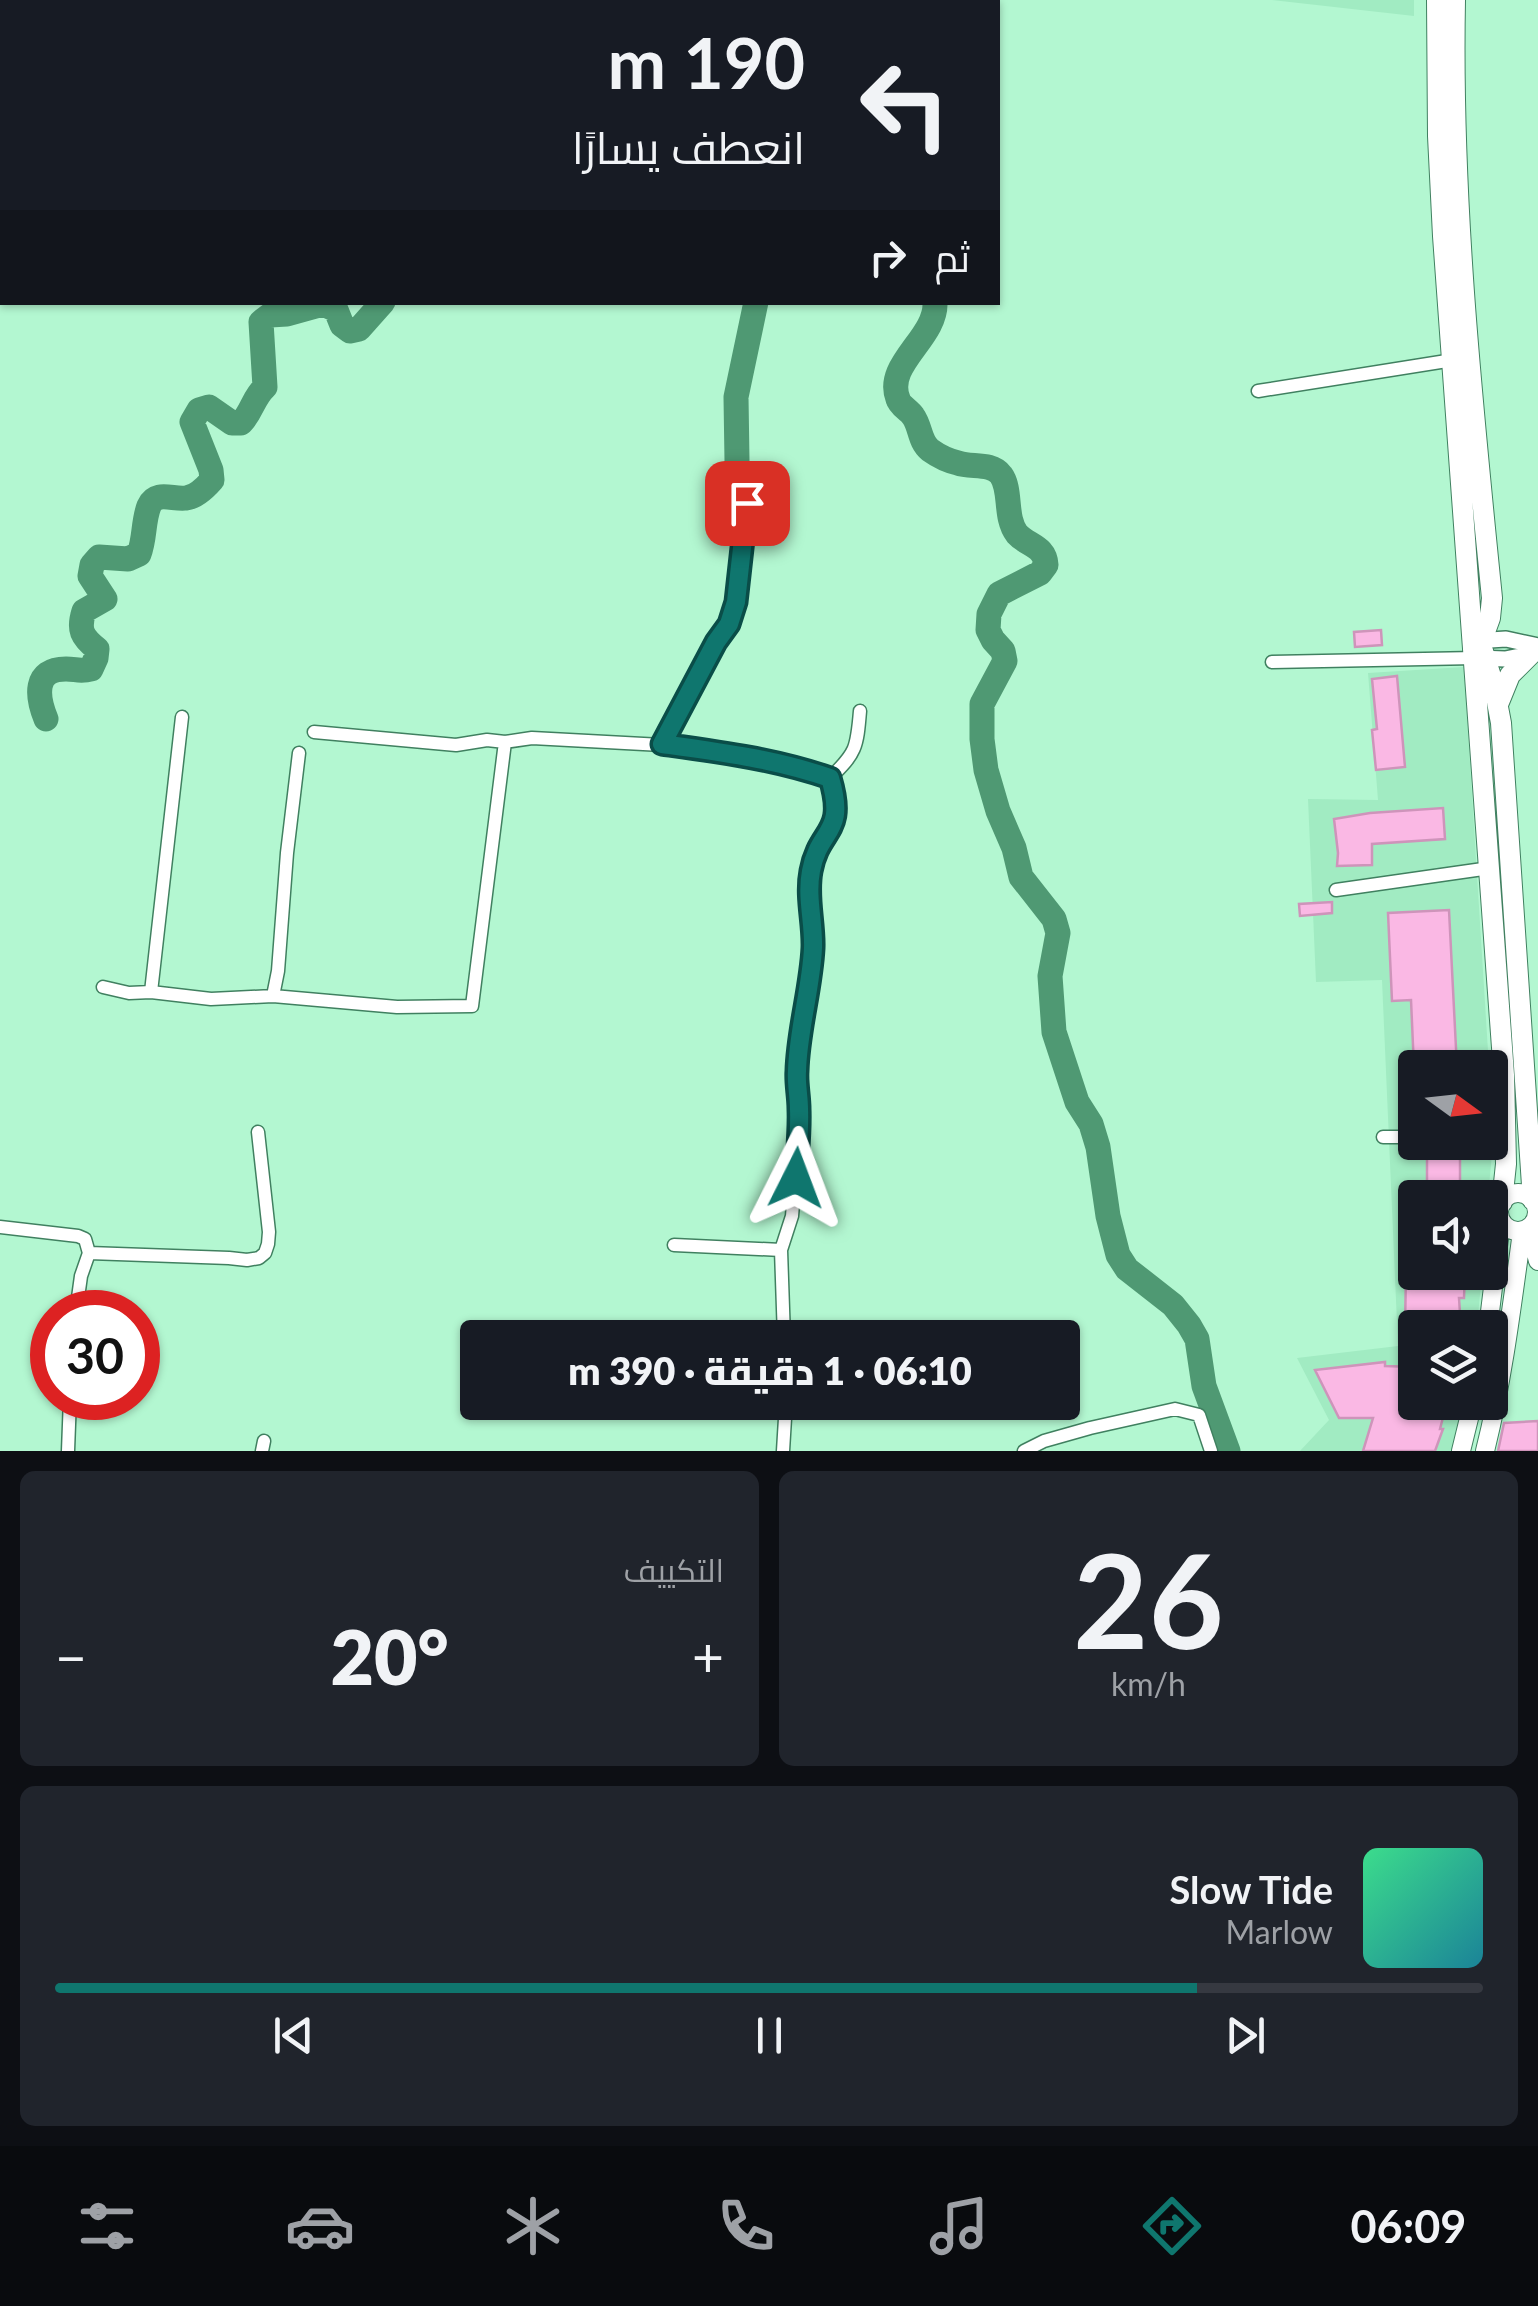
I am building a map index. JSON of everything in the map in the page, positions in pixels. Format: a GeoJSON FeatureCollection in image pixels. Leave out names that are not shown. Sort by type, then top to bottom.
{"type":"FeatureCollection","features":[{"type":"Feature","properties":{"kind":"main road"},"geometry":{"type":"LineString","coordinates":[[1438,0],[1438,136],[1475,432],[1479,649],[1495,1050]]}},
{"type":"Feature","properties":{"kind":"main road"},"geometry":{"type":"LineString","coordinates":[[1455,0],[1453,360],[1478,563]]}},
{"type":"Feature","properties":{"kind":"main road"},"geometry":{"type":"LineString","coordinates":[[1479,649],[1501,723],[1534,1174],[1532,1218],[1485,1451]]}},
{"type":"Feature","properties":{"kind":"main road"},"geometry":{"type":"LineString","coordinates":[[1498,704],[1510,675],[1536,650]]}},
{"type":"Feature","properties":{"kind":"main road"},"geometry":{"type":"LineString","coordinates":[[1508,1197],[1524,1194],[1538,1261]]}},
{"type":"Feature","properties":{"kind":"main road"},"geometry":{"type":"LineString","coordinates":[[1508,1224],[1512,1231],[1532,1218]]}},
{"type":"Feature","properties":{"kind":"main road"},"geometry":{"type":"LineString","coordinates":[[1461,1451],[1469,1420]]}},
{"type":"Feature","properties":{"kind":"street"},"geometry":{"type":"LineString","coordinates":[[1258,391],[1453,360]]}},
{"type":"Feature","properties":{"kind":"street"},"geometry":{"type":"LineString","coordinates":[[662,744],[729,624],[736,602],[747,503]]}},
{"type":"Feature","properties":{"kind":"street"},"geometry":{"type":"LineString","coordinates":[[1272,662],[1479,649],[1519,657],[1536,650]]}},
{"type":"Feature","properties":{"kind":"street"},"geometry":{"type":"LineString","coordinates":[[830,778],[854,751],[860,711]]}},
{"type":"Feature","properties":{"kind":"street"},"geometry":{"type":"LineString","coordinates":[[152,992],[182,717]]}},
{"type":"Feature","properties":{"kind":"street"},"geometry":{"type":"LineString","coordinates":[[314,732],[444,745],[532,738],[662,744],[742,755],[830,778]]}},
{"type":"Feature","properties":{"kind":"street"},"geometry":{"type":"LineString","coordinates":[[103,987],[211,999],[273,996],[398,1007],[472,1006],[504,742]]}},
{"type":"Feature","properties":{"kind":"street"},"geometry":{"type":"LineString","coordinates":[[273,996],[299,752]]}},
{"type":"Feature","properties":{"kind":"street"},"geometry":{"type":"LineString","coordinates":[[783,1320],[781,1250],[792,1216],[799,1108],[796,1073],[813,950],[809,884],[818,850],[836,815],[830,778]]}},
{"type":"Feature","properties":{"kind":"street"},"geometry":{"type":"LineString","coordinates":[[1336,890],[1490,868]]}},
{"type":"Feature","properties":{"kind":"street"},"geometry":{"type":"LineString","coordinates":[[89,1253],[259,1258],[265,1253],[270,1232],[258,1132]]}},
{"type":"Feature","properties":{"kind":"street"},"geometry":{"type":"LineString","coordinates":[[1384,1138],[1398,1137]]}},
{"type":"Feature","properties":{"kind":"street"},"geometry":{"type":"LineString","coordinates":[[0,1227],[85,1240],[89,1253],[79,1290]]}},
{"type":"Feature","properties":{"kind":"street"},"geometry":{"type":"LineString","coordinates":[[674,1245],[781,1250]]}},
{"type":"Feature","properties":{"kind":"street"},"geometry":{"type":"LineString","coordinates":[[1024,1451],[1090,1428],[1175,1409],[1199,1414],[1211,1451]]}},
{"type":"Feature","properties":{"kind":"street"},"geometry":{"type":"LineString","coordinates":[[68,1451],[69,1420]]}},
{"type":"Feature","properties":{"kind":"street"},"geometry":{"type":"LineString","coordinates":[[783,1451],[785,1420]]}},
{"type":"Feature","properties":{"kind":"shaded area"},"geometry":{"type":"Polygon","coordinates":[[[1272,0],[1414,0],[1414,16],[1272,0]]]}},
{"type":"Feature","properties":{"kind":"shaded area"},"geometry":{"type":"Polygon","coordinates":[[[1464,667],[1488,1050],[1398,1050],[1398,1160],[1491,1160],[1490,1180],[1398,1180],[1398,1290],[1480,1290],[1479,1310],[1398,1310],[1398,1346],[1382,980],[1316,982],[1308,799],[1378,800],[1368,673],[1464,667]]]}},
{"type":"Feature","properties":{"kind":"shaded area"},"geometry":{"type":"Polygon","coordinates":[[[1398,1346],[1398,1420],[1461,1420],[1452,1451],[1300,1451],[1329,1420],[1297,1358],[1398,1346]]]}},
{"type":"Feature","properties":{"kind":"building"},"geometry":{"type":"Polygon","coordinates":[[[1381,630],[1382,645],[1355,647],[1354,632],[1381,630]]]}},
{"type":"Feature","properties":{"kind":"building"},"geometry":{"type":"Polygon","coordinates":[[[1397,676],[1405,767],[1376,770],[1372,679],[1397,676]]]}},
{"type":"Feature","properties":{"kind":"building"},"geometry":{"type":"Polygon","coordinates":[[[1443,808],[1445,839],[1372,844],[1372,865],[1337,866],[1334,819],[1443,808]]]}},
{"type":"Feature","properties":{"kind":"building"},"geometry":{"type":"Polygon","coordinates":[[[1332,902],[1332,913],[1300,916],[1299,904],[1332,902]]]}},
{"type":"Feature","properties":{"kind":"building"},"geometry":{"type":"Polygon","coordinates":[[[1449,910],[1456,1050],[1413,1050],[1411,1000],[1392,1001],[1388,913],[1449,910]]]}},
{"type":"Feature","properties":{"kind":"building"},"geometry":{"type":"Polygon","coordinates":[[[1427,1160],[1460,1160],[1460,1180],[1427,1180],[1427,1160]]]}},
{"type":"Feature","properties":{"kind":"building"},"geometry":{"type":"Polygon","coordinates":[[[1406,1290],[1464,1290],[1464,1298],[1459,1298],[1460,1310],[1405,1310],[1406,1290]]]}},
{"type":"Feature","properties":{"kind":"building"},"geometry":{"type":"Polygon","coordinates":[[[1385,1362],[1385,1366],[1398,1366],[1398,1420],[1442,1420],[1435,1451],[1363,1451],[1373,1418],[1339,1418],[1315,1370],[1385,1362]]]}},
{"type":"Feature","properties":{"kind":"building"},"geometry":{"type":"Polygon","coordinates":[[[1538,1421],[1538,1451],[1498,1451],[1504,1423],[1538,1421]]]}},
{"type":"Feature","properties":{"kind":"waterway"},"geometry":{"type":"LineString","coordinates":[[46,719],[40,694],[43,679],[55,670],[91,669],[96,658],[97,649],[85,637],[81,623],[84,611],[105,599],[90,576],[92,565],[99,557],[128,559],[139,554],[152,501],[160,497],[190,497],[212,480],[192,422],[199,410],[209,407],[232,423],[241,423],[265,387],[261,322],[270,315],[319,305]]}},
{"type":"Feature","properties":{"kind":"waterway"},"geometry":{"type":"LineString","coordinates":[[325,305],[336,310],[342,325],[350,331],[359,329],[380,305]]}},
{"type":"Feature","properties":{"kind":"waterway"},"geometry":{"type":"LineString","coordinates":[[737,461],[736,397],[755,305]]}},
{"type":"Feature","properties":{"kind":"waterway"},"geometry":{"type":"LineString","coordinates":[[935,305],[928,327],[898,374],[898,399],[913,416],[930,450],[951,461],[992,468],[1001,475],[1013,527],[1039,550],[1046,565],[1040,573],[999,594],[989,614],[988,630],[1003,651],[1005,661],[982,704],[986,770],[1021,877],[1054,919],[1058,933],[1050,976],[1054,1032],[1077,1102],[1091,1124],[1098,1147],[1118,1255],[1127,1269],[1173,1305],[1197,1339],[1204,1386],[1228,1451]]}},
{"type":"Feature","properties":{"kind":"route"},"geometry":{"type":"LineString","coordinates":[[747,503],[736,602],[729,624],[662,744],[742,755],[830,778],[836,815],[818,850],[809,884],[813,950],[796,1073],[796,1178]]}}]}
